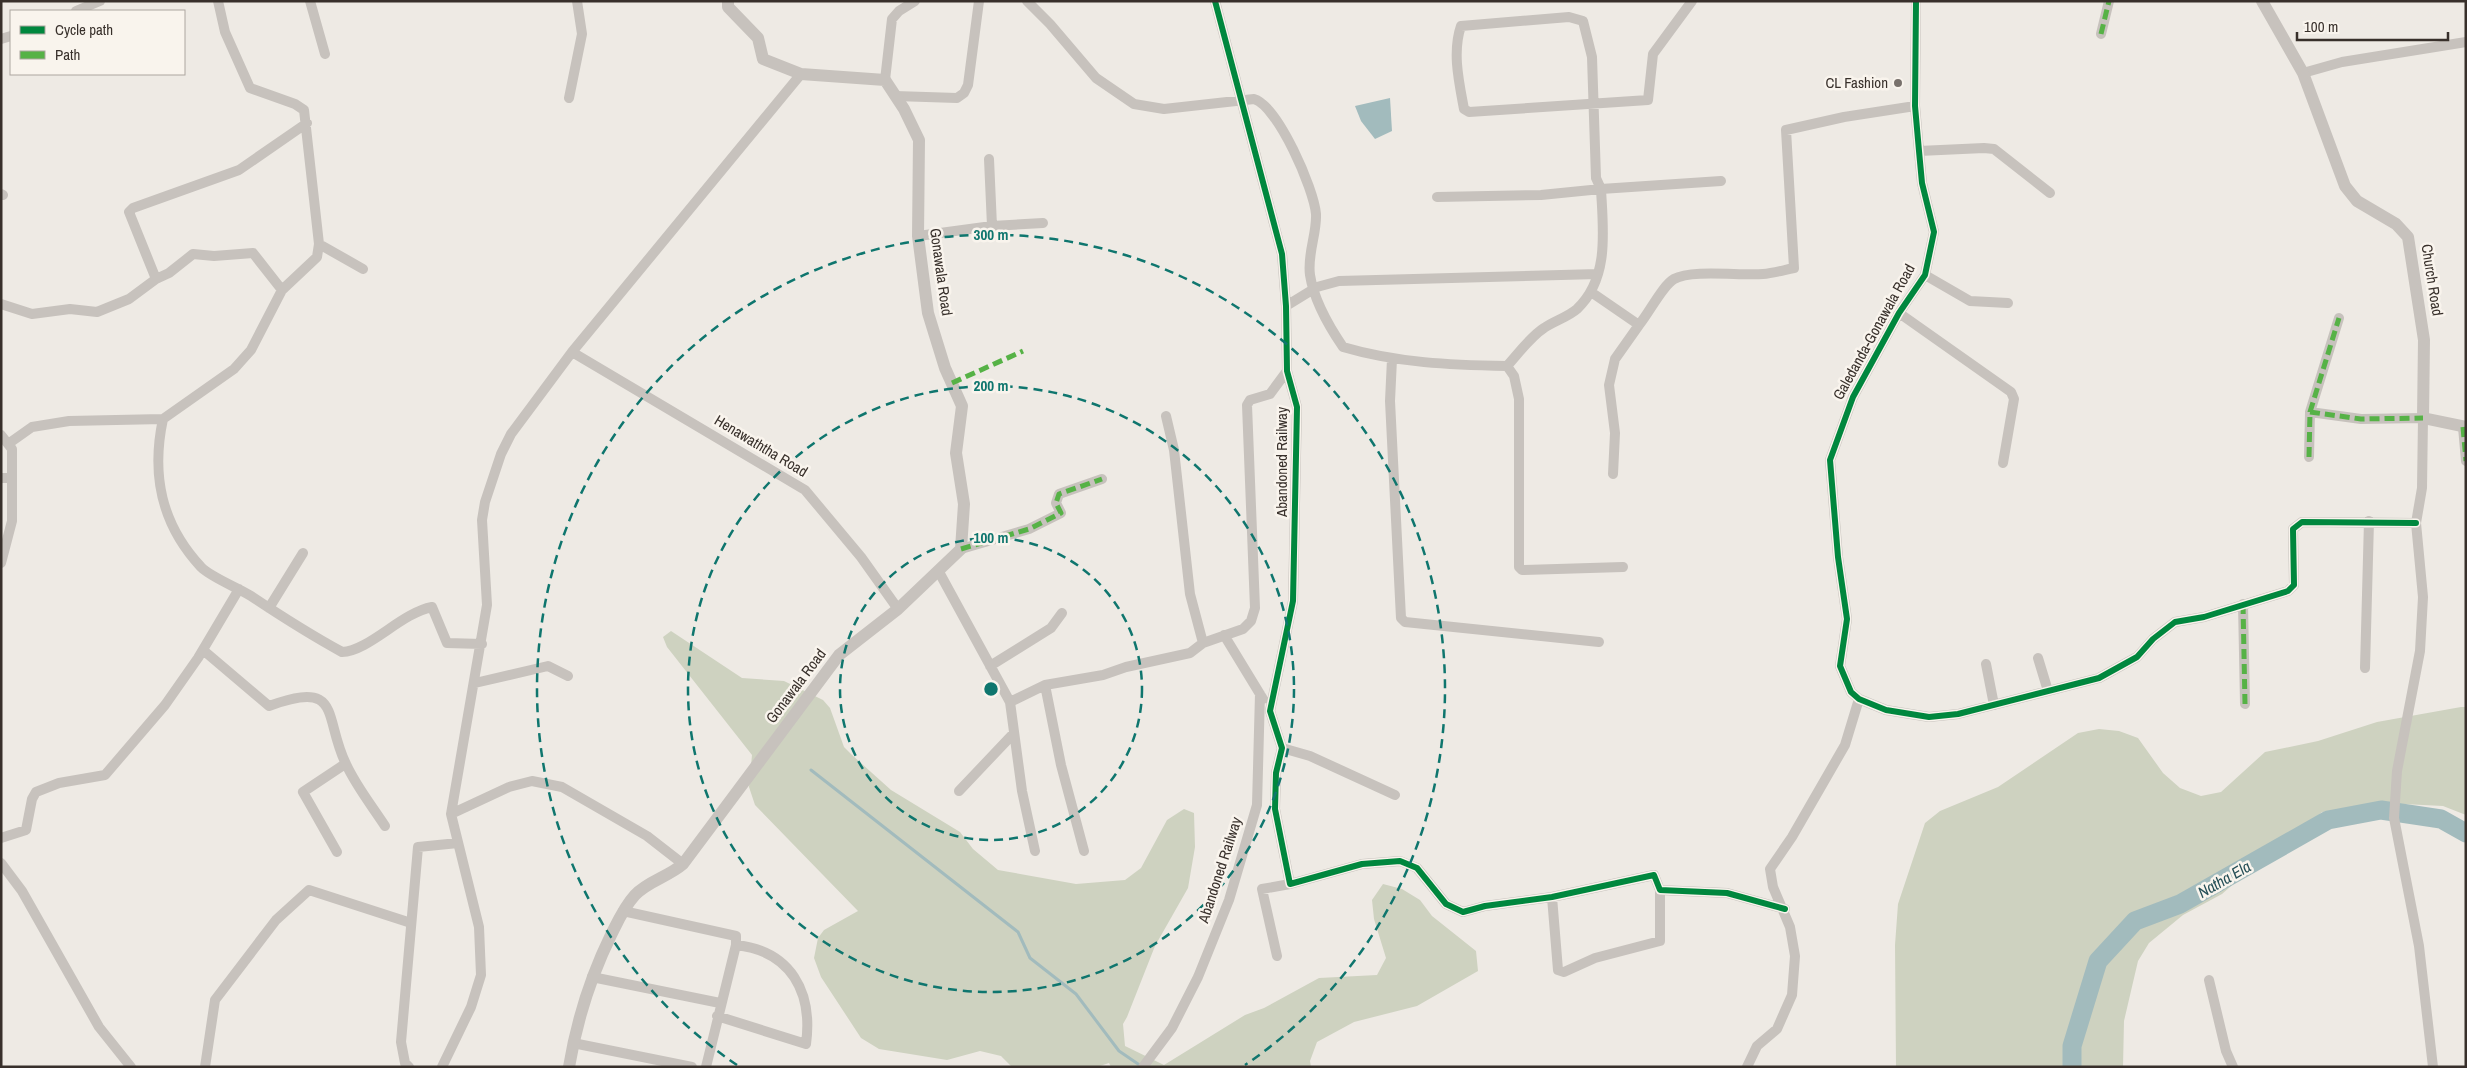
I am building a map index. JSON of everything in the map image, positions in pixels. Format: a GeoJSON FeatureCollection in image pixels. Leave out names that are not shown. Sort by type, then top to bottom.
{"type":"FeatureCollection","features":[{"type":"Feature","properties":{"kind":"street"},"geometry":{"type":"LineString","coordinates":[[78,10],[100,1]]}},
{"type":"Feature","properties":{"kind":"street"},"geometry":{"type":"LineString","coordinates":[[8,444],[32,427],[69,420],[163,419],[234,370],[250,350],[282,290],[317,257],[319,244],[307,123],[304,110],[294,104],[250,88],[225,32],[218,1]]}},
{"type":"Feature","properties":{"kind":"street"},"geometry":{"type":"LineString","coordinates":[[310,1],[325,54]]}},
{"type":"Feature","properties":{"kind":"street"},"geometry":{"type":"LineString","coordinates":[[569,98],[582,34],[577,1]]}},
{"type":"Feature","properties":{"kind":"street"},"geometry":{"type":"LineString","coordinates":[[728,1],[728,7],[758,38],[763,59],[800,74],[885,80],[892,19],[899,11],[915,1]]}},
{"type":"Feature","properties":{"kind":"street"},"geometry":{"type":"LineString","coordinates":[[895,96],[957,98],[964,93],[968,85],[980,1]]}},
{"type":"Feature","properties":{"kind":"street"},"geometry":{"type":"LineString","coordinates":[[1027,1],[1050,24],[1096,78],[1134,104],[1164,109],[1242,100],[1260,101],[1274,114],[1285,133],[1306,183],[1316,213],[1310,273],[1320,309],[1343,347],[1392,359],[1424,364],[1507,366],[1542,329],[1577,310],[1591,292],[1598,274],[1604,242],[1601,189],[1596,178],[1595,105],[1592,57],[1583,21],[1569,17],[1461,26],[1457,38],[1458,72],[1464,109],[1469,112],[1595,105],[1648,100],[1653,54],[1692,1]]}},
{"type":"Feature","properties":{"kind":"street","name":"Abandoned Railway"},"geometry":{"type":"LineString","coordinates":[[1215,1],[1282,254],[1286,306],[1287,371],[1297,407],[1293,602],[1270,711],[1282,748]]}},
{"type":"Feature","properties":{"kind":"street","name":"Galedanda-Gonawala Road"},"geometry":{"type":"LineString","coordinates":[[1859,699],[1851,692],[1840,666],[1847,618],[1838,557],[1830,460],[1853,397],[1900,313],[1925,275],[1934,232],[1922,182],[1915,106],[1916,1]]}},
{"type":"Feature","properties":{"kind":"street"},"geometry":{"type":"LineString","coordinates":[[2101,34],[2110,1]]}},
{"type":"Feature","properties":{"kind":"street","name":"Church Road"},"geometry":{"type":"LineString","coordinates":[[2262,1],[2303,74],[2345,186],[2357,201],[2396,224],[2408,237],[2424,340],[2423,418]]}},
{"type":"Feature","properties":{"kind":"street"},"geometry":{"type":"LineString","coordinates":[[2303,74],[2342,62],[2466,42]]}},
{"type":"Feature","properties":{"kind":"street"},"geometry":{"type":"LineString","coordinates":[[442,1067],[472,1007],[481,975],[480,927],[451,814],[482,644],[487,605],[482,520],[485,502],[511,434],[572,352],[800,74]]}},
{"type":"Feature","properties":{"kind":"street","name":"Gonawala Road"},"geometry":{"type":"LineString","coordinates":[[569,1067],[579,1013],[592,977],[623,911],[634,896],[646,886],[672,873],[683,864],[706,837],[839,655],[898,609],[961,549],[964,504],[956,453],[962,406],[946,368],[928,313],[918,236],[919,140],[885,80]]}},
{"type":"Feature","properties":{"kind":"street"},"geometry":{"type":"LineString","coordinates":[[1614,474],[1615,433],[1609,385],[1615,360],[1639,324],[1651,311],[1663,288],[1673,279],[1698,275],[1764,274],[1794,268],[1786,130],[1844,117],[1915,106]]}},
{"type":"Feature","properties":{"kind":"street"},"geometry":{"type":"LineString","coordinates":[[156,279],[129,212],[133,208],[240,170],[307,123]]}},
{"type":"Feature","properties":{"kind":"street"},"geometry":{"type":"LineString","coordinates":[[1919,151],[1994,149],[2050,193]]}},
{"type":"Feature","properties":{"kind":"street"},"geometry":{"type":"LineString","coordinates":[[989,159],[992,226]]}},
{"type":"Feature","properties":{"kind":"street"},"geometry":{"type":"LineString","coordinates":[[1437,197],[1541,195],[1721,181]]}},
{"type":"Feature","properties":{"kind":"street"},"geometry":{"type":"LineString","coordinates":[[918,236],[992,226],[1043,223]]}},
{"type":"Feature","properties":{"kind":"street"},"geometry":{"type":"LineString","coordinates":[[319,244],[363,269]]}},
{"type":"Feature","properties":{"kind":"street"},"geometry":{"type":"LineString","coordinates":[[1,304],[32,314],[70,309],[97,312],[129,299],[156,279],[169,273],[193,254],[214,256],[253,253],[282,290]]}},
{"type":"Feature","properties":{"kind":"street"},"geometry":{"type":"LineString","coordinates":[[1286,306],[1314,290],[1340,280],[1598,274]]}},
{"type":"Feature","properties":{"kind":"street"},"geometry":{"type":"LineString","coordinates":[[1925,275],[1970,301],[2008,303]]}},
{"type":"Feature","properties":{"kind":"street"},"geometry":{"type":"LineString","coordinates":[[1591,292],[1639,324]]}},
{"type":"Feature","properties":{"kind":"street"},"geometry":{"type":"LineString","coordinates":[[1900,313],[2011,392],[2014,399],[2003,463]]}},
{"type":"Feature","properties":{"kind":"street"},"geometry":{"type":"LineString","coordinates":[[2309,457],[2310,412],[2339,318]]}},
{"type":"Feature","properties":{"kind":"street","name":"Henawaththa Road"},"geometry":{"type":"LineString","coordinates":[[572,352],[805,490],[861,557],[898,609]]}},
{"type":"Feature","properties":{"kind":"street"},"geometry":{"type":"LineString","coordinates":[[1392,359],[1390,401],[1400,618],[1405,622],[1598,642]]}},
{"type":"Feature","properties":{"kind":"street"},"geometry":{"type":"LineString","coordinates":[[1507,366],[1514,376],[1519,399],[1518,567],[1522,570],[1624,567]]}},
{"type":"Feature","properties":{"kind":"street"},"geometry":{"type":"LineString","coordinates":[[1010,702],[1045,685],[1103,675],[1126,666],[1168,659],[1190,653],[1203,644],[1243,629],[1251,621],[1255,608],[1247,405],[1250,400],[1270,394],[1287,371]]}},
{"type":"Feature","properties":{"kind":"street"},"geometry":{"type":"LineString","coordinates":[[2310,412],[2362,419],[2423,418],[2464,427],[2466,461]]}},
{"type":"Feature","properties":{"kind":"street"},"geometry":{"type":"LineString","coordinates":[[1166,416],[1174,450],[1190,594],[1203,644]]}},
{"type":"Feature","properties":{"kind":"street"},"geometry":{"type":"LineString","coordinates":[[2423,418],[2422,488],[2416,523],[2423,597],[2420,651],[2397,771],[2394,818],[2418,946],[2430,1028],[2433,1067]]}},
{"type":"Feature","properties":{"kind":"street"},"geometry":{"type":"LineString","coordinates":[[163,419],[157,446],[157,473],[164,510],[202,568],[342,652],[351,652],[394,624],[432,607],[447,643],[482,644]]}},
{"type":"Feature","properties":{"kind":"street"},"geometry":{"type":"LineString","coordinates":[[1,435],[12,449],[6,478],[12,521],[1,563]]}},
{"type":"Feature","properties":{"kind":"street"},"geometry":{"type":"LineString","coordinates":[[961,549],[1029,529],[1061,513],[1056,503],[1060,494],[1102,479]]}},
{"type":"Feature","properties":{"kind":"street"},"geometry":{"type":"LineString","coordinates":[[1747,1067],[1757,1046],[1777,1029],[1792,995],[1795,956],[1790,927],[1785,909],[1773,887],[1770,869],[1792,838],[1845,746],[1859,699],[1886,710],[1930,717],[1958,714],[2099,678],[2137,657],[2153,639],[2175,622],[2204,617],[2288,591],[2294,585],[2294,528],[2302,522],[2370,521],[2416,523]]}},
{"type":"Feature","properties":{"kind":"street"},"geometry":{"type":"LineString","coordinates":[[2365,668],[2370,521]]}},
{"type":"Feature","properties":{"kind":"street"},"geometry":{"type":"LineString","coordinates":[[269,608],[303,553]]}},
{"type":"Feature","properties":{"kind":"street"},"geometry":{"type":"LineString","coordinates":[[939,572],[1010,702],[1022,791],[1035,852]]}},
{"type":"Feature","properties":{"kind":"street"},"geometry":{"type":"LineString","coordinates":[[1,838],[26,830],[32,799],[36,792],[59,783],[105,775],[165,705],[203,650],[239,589]]}},
{"type":"Feature","properties":{"kind":"street"},"geometry":{"type":"LineString","coordinates":[[2243,604],[2245,704]]}},
{"type":"Feature","properties":{"kind":"street"},"geometry":{"type":"LineString","coordinates":[[990,666],[1051,628],[1062,613]]}},
{"type":"Feature","properties":{"kind":"street"},"geometry":{"type":"LineString","coordinates":[[1224,635],[1270,711]]}},
{"type":"Feature","properties":{"kind":"street"},"geometry":{"type":"LineString","coordinates":[[203,650],[269,706],[294,697],[318,699],[329,708],[345,764],[385,826]]}},
{"type":"Feature","properties":{"kind":"street"},"geometry":{"type":"LineString","coordinates":[[2038,658],[2048,691]]}},
{"type":"Feature","properties":{"kind":"street"},"geometry":{"type":"LineString","coordinates":[[1986,664],[1994,705]]}},
{"type":"Feature","properties":{"kind":"street"},"geometry":{"type":"LineString","coordinates":[[475,683],[548,666],[568,676]]}},
{"type":"Feature","properties":{"kind":"street"},"geometry":{"type":"LineString","coordinates":[[1045,685],[1061,765],[1084,851]]}},
{"type":"Feature","properties":{"kind":"street","name":"Abandoned Railway"},"geometry":{"type":"LineString","coordinates":[[1143,1067],[1159,1048],[1172,1028],[1198,977],[1232,891],[1257,806],[1260,694]]}},
{"type":"Feature","properties":{"kind":"street"},"geometry":{"type":"LineString","coordinates":[[958,791],[1014,733]]}},
{"type":"Feature","properties":{"kind":"street"},"geometry":{"type":"LineString","coordinates":[[1290,884],[1275,809],[1276,773],[1282,748],[1310,756],[1395,795]]}},
{"type":"Feature","properties":{"kind":"street"},"geometry":{"type":"LineString","coordinates":[[337,852],[303,792],[345,764]]}},
{"type":"Feature","properties":{"kind":"street"},"geometry":{"type":"LineString","coordinates":[[451,814],[509,787],[532,781],[562,787],[647,836],[683,864]]}},
{"type":"Feature","properties":{"kind":"street"},"geometry":{"type":"LineString","coordinates":[[409,1067],[405,1063],[401,1042],[418,848],[458,844]]}},
{"type":"Feature","properties":{"kind":"street"},"geometry":{"type":"LineString","coordinates":[[1276,956],[1262,890],[1362,864],[1400,860],[1417,868],[1446,904],[1463,912],[1485,906],[1552,897],[1654,875],[1660,890],[1660,941],[1595,958],[1564,972],[1558,970],[1552,897]]}},
{"type":"Feature","properties":{"kind":"street"},"geometry":{"type":"LineString","coordinates":[[1,862],[22,892],[99,1027],[131,1067]]}},
{"type":"Feature","properties":{"kind":"street"},"geometry":{"type":"LineString","coordinates":[[205,1067],[215,1000],[276,920],[309,890],[411,923]]}},
{"type":"Feature","properties":{"kind":"street"},"geometry":{"type":"LineString","coordinates":[[1660,890],[1727,893],[1785,909]]}},
{"type":"Feature","properties":{"kind":"street"},"geometry":{"type":"LineString","coordinates":[[623,911],[736,936],[736,945],[720,1003],[706,1067]]}},
{"type":"Feature","properties":{"kind":"street"},"geometry":{"type":"LineString","coordinates":[[717,1016],[806,1044],[808,1007],[798,981],[783,962],[754,947],[736,945]]}},
{"type":"Feature","properties":{"kind":"street"},"geometry":{"type":"LineString","coordinates":[[592,977],[720,1003]]}},
{"type":"Feature","properties":{"kind":"street"},"geometry":{"type":"LineString","coordinates":[[2209,980],[2226,1051],[2233,1067]]}},
{"type":"Feature","properties":{"kind":"street"},"geometry":{"type":"LineString","coordinates":[[573,1043],[692,1067]]}},
{"type":"Feature","properties":{"kind":"green space"},"geometry":{"type":"Polygon","coordinates":[[[671,631],[742,678],[784,681],[823,700],[830,708],[844,747],[852,755],[891,790],[960,832],[973,849],[998,870],[1076,884],[1125,880],[1141,868],[1167,820],[1184,809],[1194,813],[1195,847],[1188,888],[1155,946],[1123,1024],[1125,1046],[1164,1065],[1245,1015],[1264,1008],[1319,978],[1377,975],[1386,958],[1374,919],[1372,900],[1383,884],[1402,889],[1420,900],[1432,916],[1476,951],[1478,971],[1417,1006],[1354,1022],[1317,1042],[1310,1061],[1311,1067],[1111,1067],[1109,1063],[1097,1067],[1012,1067],[1001,1056],[980,1051],[947,1060],[879,1049],[861,1038],[821,977],[814,958],[818,938],[824,930],[858,911],[755,805],[749,787],[752,755],[667,647],[663,637],[671,631]]]}},
{"type":"Feature","properties":{"kind":"green space"},"geometry":{"type":"Polygon","coordinates":[[[2466,707],[2466,815],[2443,806],[2403,804],[2322,812],[2306,826],[2287,837],[2222,894],[2183,915],[2149,943],[2138,961],[2124,1021],[2123,1067],[1896,1067],[1895,945],[1898,904],[1925,823],[1940,811],[1998,787],[2078,733],[2099,729],[2119,731],[2138,738],[2163,773],[2180,788],[2201,796],[2221,792],[2265,752],[2318,741],[2377,722],[2466,707]]]}},
{"type":"Feature","properties":{"kind":"water"},"geometry":{"type":"Polygon","coordinates":[[[1390,98],[1392,131],[1375,139],[1361,121],[1355,106],[1390,98]]]}},
{"type":"Feature","properties":{"kind":"waterway"},"geometry":{"type":"LineString","coordinates":[[811,770],[1018,932],[1030,958],[1076,994],[1119,1051],[1141,1066]]}},
{"type":"Feature","properties":{"kind":"waterway","name":"Natha Ela"},"geometry":{"type":"LineString","coordinates":[[2072,1067],[2072,1046],[2098,961],[2135,921],[2180,904],[2328,820],[2381,810],[2441,819],[2466,833]]}},
{"type":"Feature","properties":{"kind":"marked path"},"geometry":{"type":"LineString","coordinates":[[2101,34],[2109,1]]}},
{"type":"Feature","properties":{"kind":"marked path"},"geometry":{"type":"LineString","coordinates":[[2309,457],[2310,412],[2339,318]]}},
{"type":"Feature","properties":{"kind":"marked path"},"geometry":{"type":"LineString","coordinates":[[952,383],[1023,351]]}},
{"type":"Feature","properties":{"kind":"marked path"},"geometry":{"type":"LineString","coordinates":[[2310,412],[2361,419],[2423,418]]}},
{"type":"Feature","properties":{"kind":"marked path"},"geometry":{"type":"LineString","coordinates":[[2463,427],[2466,461]]}},
{"type":"Feature","properties":{"kind":"marked path"},"geometry":{"type":"LineString","coordinates":[[961,549],[1029,529],[1061,513],[1056,503],[1059,494],[1102,479]]}},
{"type":"Feature","properties":{"kind":"marked path"},"geometry":{"type":"LineString","coordinates":[[2243,604],[2245,704]]}},
{"type":"Feature","properties":{"kind":"cycle path"},"geometry":{"type":"LineString","coordinates":[[1215,1],[1282,254],[1286,306],[1287,371],[1297,407],[1293,601],[1270,711],[1282,748],[1276,773],[1275,809],[1290,884],[1362,864],[1400,861],[1417,868],[1446,904],[1463,912],[1485,906],[1552,897],[1654,875],[1660,890],[1727,893],[1785,909]]}},
{"type":"Feature","properties":{"kind":"cycle path"},"geometry":{"type":"LineString","coordinates":[[1916,1],[1915,106],[1922,183],[1934,232],[1925,275],[1899,313],[1853,397],[1830,460],[1838,557],[1847,619],[1840,666],[1851,692],[1859,699],[1886,710],[1929,717],[1958,714],[2099,678],[2137,657],[2153,639],[2175,622],[2204,617],[2288,591],[2294,585],[2293,529],[2302,522],[2416,523]]}},
{"type":"Feature","properties":{"kind":"place","name":"CL Fashion"},"geometry":{"type":"Point","coordinates":[1898,83]}}]}
